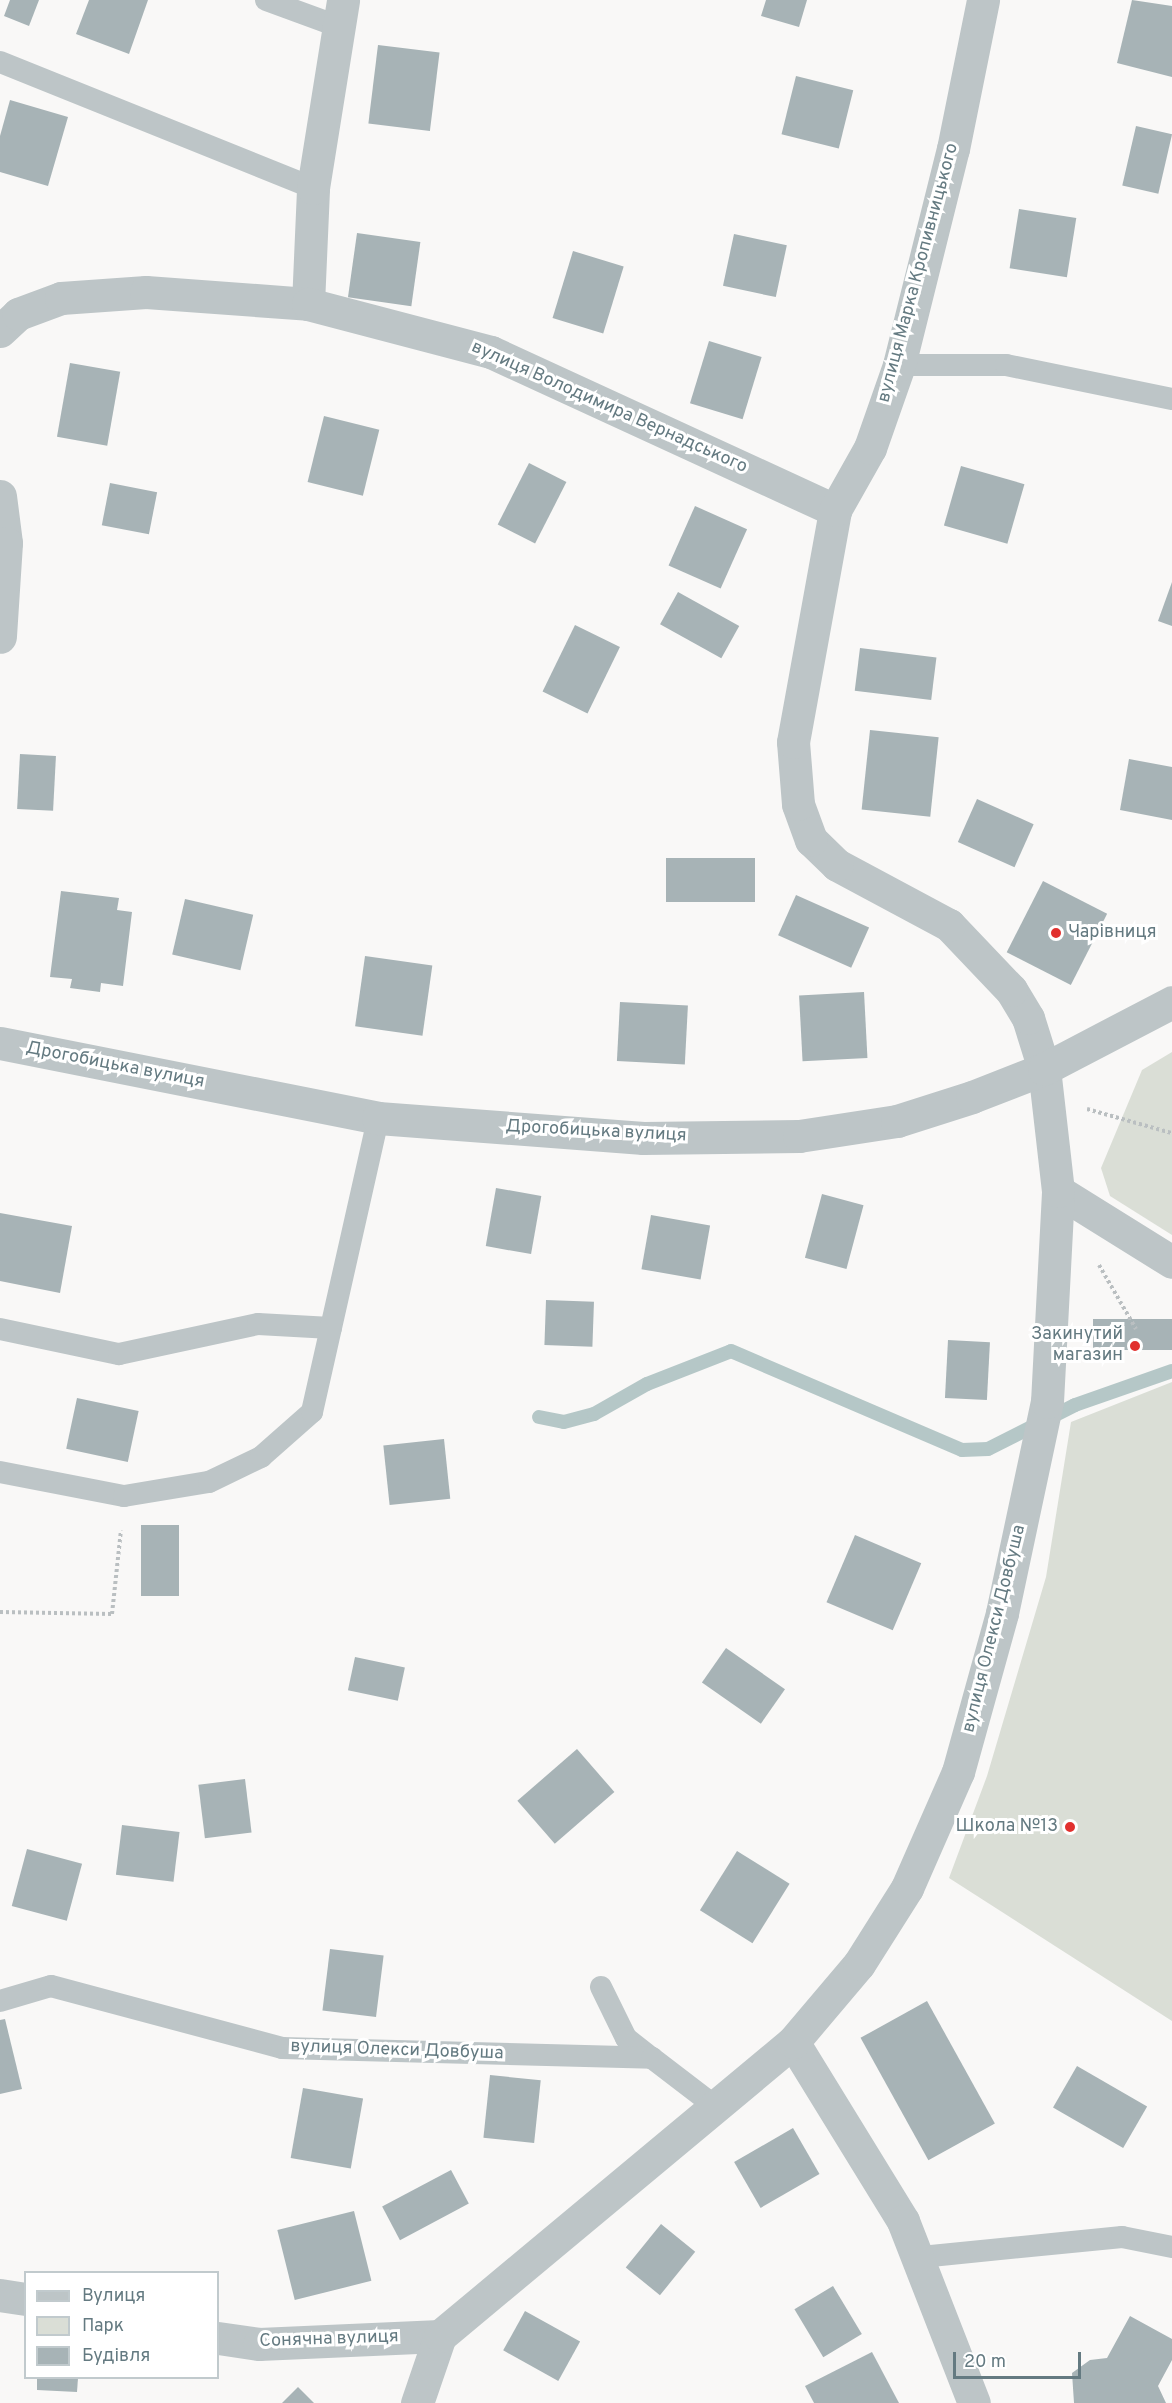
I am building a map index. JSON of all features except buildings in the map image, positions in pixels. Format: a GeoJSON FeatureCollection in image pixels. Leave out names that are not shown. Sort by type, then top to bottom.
{"type":"FeatureCollection","features":[{"type":"Feature","properties":{"kind":"street","name":"вулиця Марка Кропивницького"},"geometry":{"type":"LineString","coordinates":[[983,0],[953,149],[899,365],[870,448],[835,510],[793,742],[798,804],[810,840],[837,865],[949,924],[1011,990],[1028,1018],[1044,1069]]}},
{"type":"Feature","properties":{"kind":"street"},"geometry":{"type":"LineString","coordinates":[[308,304],[313,188],[343,14]]}},
{"type":"Feature","properties":{"kind":"street","name":"вулиця Володимира Вернадського"},"geometry":{"type":"LineString","coordinates":[[0,331],[18,314],[61,298],[146,292],[308,304],[491,352],[835,510]]}},
{"type":"Feature","properties":{"kind":"street"},"geometry":{"type":"LineString","coordinates":[[0,496],[6,543],[0,637]]}},
{"type":"Feature","properties":{"kind":"street","name":"Дрогобицька вулиця"},"geometry":{"type":"LineString","coordinates":[[0,1043],[378,1118],[643,1138],[799,1136],[897,1121],[1044,1069],[1172,1002]]}},
{"type":"Feature","properties":{"kind":"street","name":"вулиця Олекси Довбуша"},"geometry":{"type":"LineString","coordinates":[[440,2336],[793,2042],[859,1964],[907,1888],[958,1772],[1002,1612],[1041,1439],[1047,1402],[1058,1191],[1044,1069]]}},
{"type":"Feature","properties":{"kind":"street"},"geometry":{"type":"LineString","coordinates":[[1058,1191],[1172,1262]]}},
{"type":"Feature","properties":{"kind":"street"},"geometry":{"type":"LineString","coordinates":[[793,2042],[856,2138],[921,2257],[974,2403]]}},
{"type":"Feature","properties":{"kind":"street"},"geometry":{"type":"LineString","coordinates":[[0,2295],[24,2299]]}},
{"type":"Feature","properties":{"kind":"street"},"geometry":{"type":"LineString","coordinates":[[417,2403],[440,2336]]}},
{"type":"Feature","properties":{"kind":"street","name":"Сонячна вулиця"},"geometry":{"type":"LineString","coordinates":[[219,2338],[259,2344],[440,2336]]}},
{"type":"Feature","properties":{"kind":"lane"},"geometry":{"type":"LineString","coordinates":[[266,0],[343,14]]}},
{"type":"Feature","properties":{"kind":"lane"},"geometry":{"type":"LineString","coordinates":[[0,62],[313,188]]}},
{"type":"Feature","properties":{"kind":"lane"},"geometry":{"type":"LineString","coordinates":[[899,365],[1006,365],[1172,399]]}},
{"type":"Feature","properties":{"kind":"lane"},"geometry":{"type":"LineString","coordinates":[[0,1472],[124,1496],[209,1482],[261,1457],[312,1412],[378,1118]]}},
{"type":"Feature","properties":{"kind":"lane"},"geometry":{"type":"LineString","coordinates":[[0,1329],[119,1354],[249,1325],[330,1328]]}},
{"type":"Feature","properties":{"kind":"lane","name":"вулиця Олекси Довбуша"},"geometry":{"type":"LineString","coordinates":[[0,2001],[51,1986],[282,2048],[652,2058]]}},
{"type":"Feature","properties":{"kind":"lane"},"geometry":{"type":"LineString","coordinates":[[601,1987],[626,2038],[716,2107]]}},
{"type":"Feature","properties":{"kind":"lane"},"geometry":{"type":"LineString","coordinates":[[921,2257],[1122,2237],[1172,2247]]}},
{"type":"Feature","properties":{"kind":"path"},"geometry":{"type":"LineString","coordinates":[[1083,1108],[1172,1133]]}},
{"type":"Feature","properties":{"kind":"path"},"geometry":{"type":"LineString","coordinates":[[0,1612],[112,1614],[124,1496]]}},
{"type":"Feature","properties":{"kind":"green space"},"geometry":{"type":"Polygon","coordinates":[[[1172,1052],[1172,1235],[1110,1196],[1101,1168],[1142,1070],[1172,1052]]]}},
{"type":"Feature","properties":{"kind":"green space"},"geometry":{"type":"Polygon","coordinates":[[[1172,1382],[1172,2021],[949,1878],[987,1776],[1046,1577],[1071,1422],[1172,1382]]]}},
{"type":"Feature","properties":{"kind":"waterway"},"geometry":{"type":"LineString","coordinates":[[539,1417],[564,1422],[594,1414],[647,1384],[731,1351],[962,1450],[988,1449],[1075,1405],[1172,1371]]}},
{"type":"Feature","properties":{"kind":"place","name":"Чарівниця"},"geometry":{"type":"Point","coordinates":[1056,933]}},
{"type":"Feature","properties":{"kind":"place","name":"Закинутий магазин"},"geometry":{"type":"Point","coordinates":[1135,1346]}},
{"type":"Feature","properties":{"kind":"place","name":"Школа №13"},"geometry":{"type":"Point","coordinates":[1070,1827]}}]}
